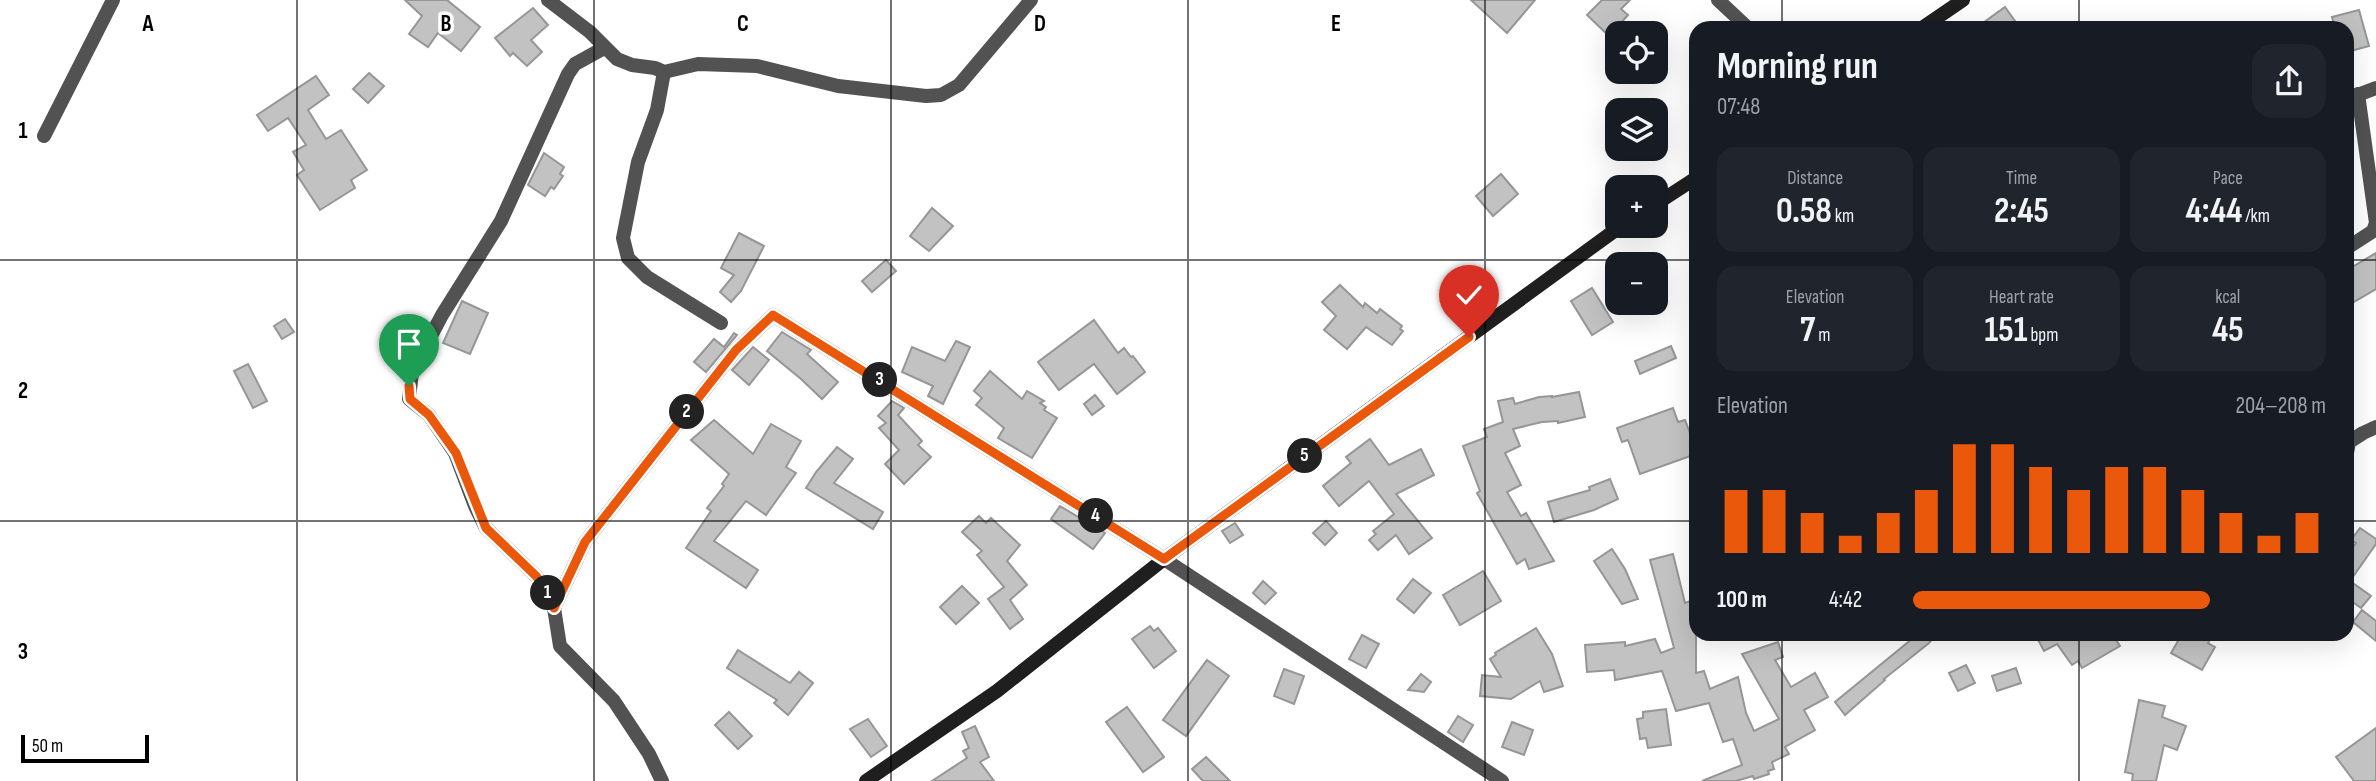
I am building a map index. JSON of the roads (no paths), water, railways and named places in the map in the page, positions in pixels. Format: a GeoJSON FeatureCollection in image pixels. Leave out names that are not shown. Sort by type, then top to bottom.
{"type":"FeatureCollection","features":[{"type":"Feature","properties":{"kind":"street"},"geometry":{"type":"LineString","coordinates":[[44,136],[113,0]]}},
{"type":"Feature","properties":{"kind":"street"},"geometry":{"type":"LineString","coordinates":[[548,0],[590,32],[617,59],[632,65],[664,72],[698,64],[757,66],[838,86],[926,96],[941,95],[959,85],[1031,0]]}},
{"type":"Feature","properties":{"kind":"street"},"geometry":{"type":"LineString","coordinates":[[1718,0],[1740,21]]}},
{"type":"Feature","properties":{"kind":"street"},"geometry":{"type":"LineString","coordinates":[[1933,21],[1964,0]]}},
{"type":"Feature","properties":{"kind":"street"},"geometry":{"type":"LineString","coordinates":[[604,48],[575,64],[568,74],[501,222],[442,316],[412,372],[410,399],[429,415],[456,453],[486,528],[536,576],[547,591],[554,608],[560,646],[614,701],[649,754],[662,781]]}},
{"type":"Feature","properties":{"kind":"street"},"geometry":{"type":"LineString","coordinates":[[664,72],[657,110],[638,162],[623,238],[628,258],[647,277],[721,323]]}},
{"type":"Feature","properties":{"kind":"street"},"geometry":{"type":"LineString","coordinates":[[2354,96],[2376,88]]}},
{"type":"Feature","properties":{"kind":"street"},"geometry":{"type":"LineString","coordinates":[[2354,108],[2376,223],[2373,231],[2354,243]]}},
{"type":"Feature","properties":{"kind":"street"},"geometry":{"type":"LineString","coordinates":[[1668,196],[1689,183]]}},
{"type":"Feature","properties":{"kind":"street"},"geometry":{"type":"LineString","coordinates":[[866,781],[996,691],[1164,559],[1605,238]]}},
{"type":"Feature","properties":{"kind":"street"},"geometry":{"type":"LineString","coordinates":[[554,608],[585,542],[736,350],[773,315],[1164,559],[1502,781]]}},
{"type":"Feature","properties":{"kind":"street"},"geometry":{"type":"LineString","coordinates":[[2354,439],[2376,427]]}}]}
